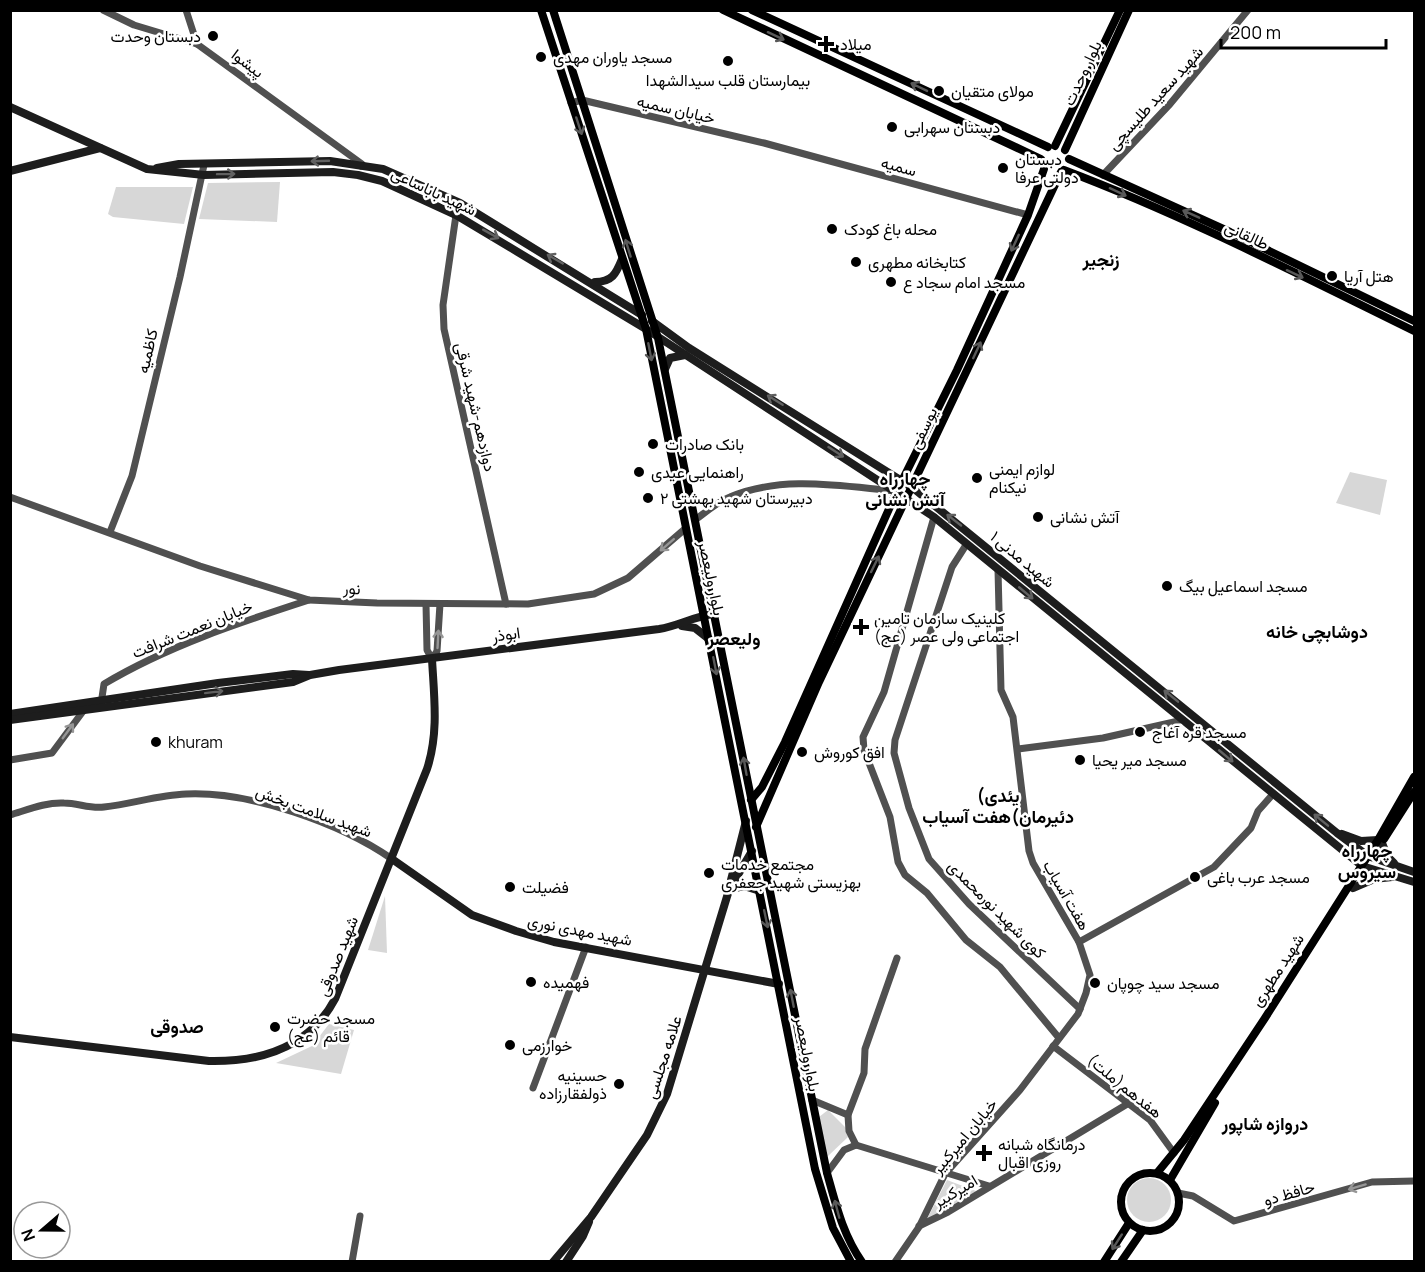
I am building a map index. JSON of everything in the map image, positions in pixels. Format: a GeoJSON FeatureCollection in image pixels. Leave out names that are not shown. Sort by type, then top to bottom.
{"type":"FeatureCollection","features":[{"type":"Feature","properties":{"kind":"main road","name":"بلوار ولیعصر"},"geometry":{"type":"LineString","coordinates":[[541,10],[646,329],[709,639],[747,801],[756,828],[760,891],[815,1168],[832,1228],[851,1262]]}},
{"type":"Feature","properties":{"kind":"main road","name":"بلوار ولیعصر"},"geometry":{"type":"LineString","coordinates":[[553,10],[658,338],[714,614],[747,801],[746,821],[756,851],[827,1173],[841,1222],[862,1262]]}},
{"type":"Feature","properties":{"kind":"main road"},"geometry":{"type":"LineString","coordinates":[[723,10],[1041,159],[1044,169],[1054,174],[1062,171],[1067,155],[755,11]]}},
{"type":"Feature","properties":{"kind":"main road","name":"بلوار وحدت"},"geometry":{"type":"LineString","coordinates":[[1067,155],[1120,10]]}},
{"type":"Feature","properties":{"kind":"main road","name":"بلوار وحدت"},"geometry":{"type":"LineString","coordinates":[[1051,147],[1129,10]]}},
{"type":"Feature","properties":{"kind":"main road"},"geometry":{"type":"LineString","coordinates":[[938,110],[943,98]]}},
{"type":"Feature","properties":{"kind":"main road","name":"شهید باباساعی"},"geometry":{"type":"LineString","coordinates":[[10,107],[57,126],[147,169],[204,175],[333,172],[382,181],[456,215],[646,329]]}},
{"type":"Feature","properties":{"kind":"main road"},"geometry":{"type":"LineString","coordinates":[[1041,159],[1051,147]]}},
{"type":"Feature","properties":{"kind":"main road"},"geometry":{"type":"LineString","coordinates":[[10,171],[100,148]]}},
{"type":"Feature","properties":{"kind":"main road","name":"طالقانی"},"geometry":{"type":"LineString","coordinates":[[1067,155],[1103,175],[1230,232],[1414,321]]}},
{"type":"Feature","properties":{"kind":"main road","name":"شهید باباساعی"},"geometry":{"type":"LineString","coordinates":[[147,169],[179,164],[330,161],[362,164],[424,185],[460,203],[593,282],[640,313]]}},
{"type":"Feature","properties":{"kind":"main road","name":"یوسفی"},"geometry":{"type":"LineString","coordinates":[[747,801],[762,787],[851,606],[913,488],[935,426],[1028,215],[1044,169]]}},
{"type":"Feature","properties":{"kind":"main road","name":"طالقانی"},"geometry":{"type":"LineString","coordinates":[[1062,171],[1099,183],[1414,331]]}},
{"type":"Feature","properties":{"kind":"main road","name":"یوسفی"},"geometry":{"type":"LineString","coordinates":[[756,828],[768,795],[851,606],[897,491],[935,426],[1062,171]]}},
{"type":"Feature","properties":{"kind":"main road"},"geometry":{"type":"LineString","coordinates":[[1036,196],[1046,200]]}},
{"type":"Feature","properties":{"kind":"main road"},"geometry":{"type":"LineString","coordinates":[[593,282],[605,282],[616,275],[622,259]]}},
{"type":"Feature","properties":{"kind":"main road","name":"شهید مدنی ۱"},"geometry":{"type":"LineString","coordinates":[[640,313],[690,348],[913,488],[974,535],[1337,833],[1370,857],[1414,872]]}},
{"type":"Feature","properties":{"kind":"main road","name":"شهید مدنی ۱"},"geometry":{"type":"LineString","coordinates":[[646,329],[934,517],[1364,867]]}},
{"type":"Feature","properties":{"kind":"main road"},"geometry":{"type":"LineString","coordinates":[[664,374],[667,361],[685,355]]}},
{"type":"Feature","properties":{"kind":"main road"},"geometry":{"type":"LineString","coordinates":[[788,423],[795,413]]}},
{"type":"Feature","properties":{"kind":"main road"},"geometry":{"type":"LineString","coordinates":[[686,528],[695,520]]}},
{"type":"Feature","properties":{"kind":"main road"},"geometry":{"type":"LineString","coordinates":[[966,545],[974,535]]}},
{"type":"Feature","properties":{"kind":"main road"},"geometry":{"type":"LineString","coordinates":[[982,558],[989,549]]}},
{"type":"Feature","properties":{"kind":"main road","name":"ابوذر"},"geometry":{"type":"LineString","coordinates":[[10,714],[294,682],[310,675],[681,626],[704,615],[714,614]]}},
{"type":"Feature","properties":{"kind":"main road"},"geometry":{"type":"LineString","coordinates":[[681,626],[695,628],[709,639]]}},
{"type":"Feature","properties":{"kind":"main road","name":"شهید صدوقی"},"geometry":{"type":"LineString","coordinates":[[10,1037],[209,1061],[247,1060],[283,1048],[309,1033],[326,1015],[392,860],[434,749],[432,659]]}},
{"type":"Feature","properties":{"kind":"main road","name":"ابوذر"},"geometry":{"type":"LineString","coordinates":[[10,720],[84,710],[101,704]]}},
{"type":"Feature","properties":{"kind":"main road"},"geometry":{"type":"LineString","coordinates":[[1197,732],[1204,724]]}},
{"type":"Feature","properties":{"kind":"main road","name":"شهید مطهری"},"geometry":{"type":"LineString","coordinates":[[1380,842],[1414,777]]}},
{"type":"Feature","properties":{"kind":"main road","name":"شهید مطهری"},"geometry":{"type":"LineString","coordinates":[[1157,1173],[1174,1153],[1414,792]]}},
{"type":"Feature","properties":{"kind":"main road"},"geometry":{"type":"LineString","coordinates":[[747,801],[758,801],[768,795]]}},
{"type":"Feature","properties":{"kind":"main road"},"geometry":{"type":"LineString","coordinates":[[729,890],[734,862],[746,821]]}},
{"type":"Feature","properties":{"kind":"main road"},"geometry":{"type":"LineString","coordinates":[[1337,833],[1360,841],[1380,842],[1387,856],[1403,869]]}},
{"type":"Feature","properties":{"kind":"main road"},"geometry":{"type":"LineString","coordinates":[[734,862],[739,856],[756,851]]}},
{"type":"Feature","properties":{"kind":"main road"},"geometry":{"type":"LineString","coordinates":[[729,890],[756,851]]}},
{"type":"Feature","properties":{"kind":"main road","name":"شهید مهدی نوری"},"geometry":{"type":"LineString","coordinates":[[392,860],[472,915],[516,931],[585,947],[779,984]]}},
{"type":"Feature","properties":{"kind":"main road"},"geometry":{"type":"LineString","coordinates":[[1364,867],[1414,882]]}},
{"type":"Feature","properties":{"kind":"main road","name":"شهید مطهری"},"geometry":{"type":"LineString","coordinates":[[1170,1180],[1227,1084],[1353,888],[1364,867]]}},
{"type":"Feature","properties":{"kind":"main road"},"geometry":{"type":"LineString","coordinates":[[1353,888],[1374,879],[1396,876]]}},
{"type":"Feature","properties":{"kind":"main road"},"geometry":{"type":"LineString","coordinates":[[729,890],[744,886],[760,891]]}},
{"type":"Feature","properties":{"kind":"main road","name":"علامه مجلسی"},"geometry":{"type":"LineString","coordinates":[[553,1262],[591,1217],[633,1159],[667,1094],[729,890]]}},
{"type":"Feature","properties":{"kind":"main road"},"geometry":{"type":"LineString","coordinates":[[1142,1173],[1157,1173],[1170,1180],[1178,1193],[1179,1209],[1171,1222],[1158,1230],[1143,1230],[1130,1223],[1120,1202],[1126,1185],[1142,1173]]}},
{"type":"Feature","properties":{"kind":"main road","name":"علامه مجلسی"},"geometry":{"type":"LineString","coordinates":[[566,1262],[583,1236],[591,1217]]}},
{"type":"Feature","properties":{"kind":"main road"},"geometry":{"type":"LineString","coordinates":[[1104,1262],[1130,1223]]}},
{"type":"Feature","properties":{"kind":"main road"},"geometry":{"type":"LineString","coordinates":[[1121,1262],[1143,1230]]}},
{"type":"Feature","properties":{"kind":"street","name":"پیشوا"},"geometry":{"type":"LineString","coordinates":[[103,10],[134,25],[197,44],[362,164]]}},
{"type":"Feature","properties":{"kind":"street"},"geometry":{"type":"LineString","coordinates":[[186,10],[197,44]]}},
{"type":"Feature","properties":{"kind":"street","name":"شهید سعید طلیسچی"},"geometry":{"type":"LineString","coordinates":[[1103,175],[1170,104],[1248,10]]}},
{"type":"Feature","properties":{"kind":"street"},"geometry":{"type":"LineString","coordinates":[[571,103],[582,100]]}},
{"type":"Feature","properties":{"kind":"street","name":"خیابان سمیه"},"geometry":{"type":"LineString","coordinates":[[582,100],[764,143]]}},
{"type":"Feature","properties":{"kind":"street","name":"سمیه"},"geometry":{"type":"LineString","coordinates":[[764,143],[1028,215]]}},
{"type":"Feature","properties":{"kind":"street"},"geometry":{"type":"LineString","coordinates":[[358,175],[362,164]]}},
{"type":"Feature","properties":{"kind":"street","name":"کاظمیه"},"geometry":{"type":"LineString","coordinates":[[110,532],[132,476],[204,175],[204,165]]}},
{"type":"Feature","properties":{"kind":"street","name":"دوازدهم-شهید شرقی"},"geometry":{"type":"LineString","coordinates":[[456,215],[443,305],[444,329],[506,604]]}},
{"type":"Feature","properties":{"kind":"street"},"geometry":{"type":"LineString","coordinates":[[695,520],[728,498],[763,486],[801,483],[897,491]]}},
{"type":"Feature","properties":{"kind":"street","name":"نور"},"geometry":{"type":"LineString","coordinates":[[10,497],[200,566],[309,600],[426,604],[528,604],[594,594],[628,578],[686,528]]}},
{"type":"Feature","properties":{"kind":"street"},"geometry":{"type":"LineString","coordinates":[[934,517],[884,692],[864,737],[864,750],[890,817],[898,862],[905,874],[952,920],[966,940],[1000,967],[1059,1038]]}},
{"type":"Feature","properties":{"kind":"street","name":"کوی شهید نورمحمدی"},"geometry":{"type":"LineString","coordinates":[[966,545],[952,567],[895,740],[894,753],[909,808],[929,859],[969,904],[1080,1009]]}},
{"type":"Feature","properties":{"kind":"street","name":"هفت آسیاب"},"geometry":{"type":"LineString","coordinates":[[998,570],[1001,690],[1013,717],[1031,857],[1079,942],[1089,975],[1080,1009],[1020,1090]]}},
{"type":"Feature","properties":{"kind":"street","name":"خیابان نعمت شرافت"},"geometry":{"type":"LineString","coordinates":[[101,704],[104,684],[141,662],[211,633],[309,600]]}},
{"type":"Feature","properties":{"kind":"street"},"geometry":{"type":"LineString","coordinates":[[426,604],[427,650],[432,659],[437,651],[440,604]]}},
{"type":"Feature","properties":{"kind":"street"},"geometry":{"type":"LineString","coordinates":[[10,760],[52,753],[84,710]]}},
{"type":"Feature","properties":{"kind":"street"},"geometry":{"type":"LineString","coordinates":[[1018,749],[1103,738],[1183,720]]}},
{"type":"Feature","properties":{"kind":"street","name":"شهید سلامت بخش"},"geometry":{"type":"LineString","coordinates":[[10,815],[53,803],[103,807],[177,795],[213,794],[282,810],[334,829],[366,841],[392,860]]}},
{"type":"Feature","properties":{"kind":"street"},"geometry":{"type":"LineString","coordinates":[[1079,942],[1214,867],[1251,828],[1258,811],[1273,794]]}},
{"type":"Feature","properties":{"kind":"street"},"geometry":{"type":"LineString","coordinates":[[533,1088],[585,947]]}},
{"type":"Feature","properties":{"kind":"street"},"geometry":{"type":"LineString","coordinates":[[897,958],[865,1049],[864,1073],[848,1115],[851,1140],[856,1145],[989,1186]]}},
{"type":"Feature","properties":{"kind":"street","name":"هفدهم(ملت)"},"geometry":{"type":"LineString","coordinates":[[1053,1046],[1150,1120],[1174,1153]]}},
{"type":"Feature","properties":{"kind":"street","name":"خیابان امیرکبیر"},"geometry":{"type":"LineString","coordinates":[[895,1262],[919,1227],[945,1174],[1020,1090]]}},
{"type":"Feature","properties":{"kind":"street"},"geometry":{"type":"LineString","coordinates":[[812,1100],[848,1115]]}},
{"type":"Feature","properties":{"kind":"street","name":"امیرکبیر"},"geometry":{"type":"LineString","coordinates":[[919,1227],[948,1212],[1129,1103]]}},
{"type":"Feature","properties":{"kind":"street"},"geometry":{"type":"LineString","coordinates":[[827,1173],[844,1150],[856,1145]]}},
{"type":"Feature","properties":{"kind":"street","name":"حافظ دو"},"geometry":{"type":"LineString","coordinates":[[1178,1193],[1193,1196],[1234,1221],[1372,1182],[1414,1181]]}},
{"type":"Feature","properties":{"kind":"street"},"geometry":{"type":"LineString","coordinates":[[352,1262],[360,1216]]}},
{"type":"Feature","properties":{"kind":"shaded area"},"geometry":{"type":"Polygon","coordinates":[[[280,182],[277,222],[199,219],[208,183],[280,182]]]}},
{"type":"Feature","properties":{"kind":"shaded area"},"geometry":{"type":"Polygon","coordinates":[[[116,187],[193,187],[184,224],[113,217],[108,214],[116,187]]]}},
{"type":"Feature","properties":{"kind":"shaded area"},"geometry":{"type":"Polygon","coordinates":[[[1350,472],[1387,480],[1380,515],[1336,503],[1350,472]]]}},
{"type":"Feature","properties":{"kind":"shaded area"},"geometry":{"type":"Polygon","coordinates":[[[385,896],[387,953],[368,950],[385,896]]]}},
{"type":"Feature","properties":{"kind":"shaded area"},"geometry":{"type":"Polygon","coordinates":[[[329,1024],[354,1030],[341,1074],[276,1063],[312,1046],[329,1024]]]}},
{"type":"Feature","properties":{"kind":"shaded area"},"geometry":{"type":"Polygon","coordinates":[[[828,1110],[846,1128],[848,1137],[827,1157],[819,1117],[828,1110]]]}},
{"type":"Feature","properties":{"kind":"shaded area"},"geometry":{"type":"Polygon","coordinates":[[[1149,1178],[1158,1179],[1165,1184],[1170,1191],[1170,1209],[1165,1216],[1158,1221],[1149,1222],[1140,1221],[1133,1216],[1128,1209],[1127,1200],[1128,1191],[1133,1184],[1140,1179],[1149,1178]]]}},
{"type":"Feature","properties":{"kind":"shaded area"},"geometry":{"type":"Polygon","coordinates":[[[947,1180],[976,1191],[926,1221],[947,1180]]]}},
{"type":"Feature","properties":{"kind":"place","name":"دبستان وحدت"},"geometry":{"type":"Point","coordinates":[213,36]}},
{"type":"Feature","properties":{"kind":"place","name":"میلاد"},"geometry":{"type":"Point","coordinates":[826,44]}},
{"type":"Feature","properties":{"kind":"place","name":"مسجد یاوران مهدی"},"geometry":{"type":"Point","coordinates":[541,57]}},
{"type":"Feature","properties":{"kind":"place","name":"بیمارستان قلب سیدالشهدا"},"geometry":{"type":"Point","coordinates":[728,61]}},
{"type":"Feature","properties":{"kind":"place","name":"مولای متقیان"},"geometry":{"type":"Point","coordinates":[939,91]}},
{"type":"Feature","properties":{"kind":"place","name":"دبستان سهرابی"},"geometry":{"type":"Point","coordinates":[892,127]}},
{"type":"Feature","properties":{"kind":"place","name":"دبستان دولتی عرفا"},"geometry":{"type":"Point","coordinates":[1003,168]}},
{"type":"Feature","properties":{"kind":"place","name":"محله باغ کودک"},"geometry":{"type":"Point","coordinates":[832,229]}},
{"type":"Feature","properties":{"kind":"place","name":"کتابخانه مطهری"},"geometry":{"type":"Point","coordinates":[856,262]}},
{"type":"Feature","properties":{"kind":"place","name":"هتل آریا"},"geometry":{"type":"Point","coordinates":[1332,276]}},
{"type":"Feature","properties":{"kind":"place","name":"مسجد امام سجاد ع"},"geometry":{"type":"Point","coordinates":[891,282]}},
{"type":"Feature","properties":{"kind":"place","name":"بانک صادرات"},"geometry":{"type":"Point","coordinates":[653,444]}},
{"type":"Feature","properties":{"kind":"place","name":"راهنمایی عیدی"},"geometry":{"type":"Point","coordinates":[639,472]}},
{"type":"Feature","properties":{"kind":"place","name":"لوازم ایمنی نیکنام"},"geometry":{"type":"Point","coordinates":[977,478]}},
{"type":"Feature","properties":{"kind":"place","name":"دبیرستان شهید بهشتی ۲"},"geometry":{"type":"Point","coordinates":[648,498]}},
{"type":"Feature","properties":{"kind":"place","name":"آتش نشانی"},"geometry":{"type":"Point","coordinates":[1038,517]}},
{"type":"Feature","properties":{"kind":"place","name":"مسجد اسماعیل بیگ"},"geometry":{"type":"Point","coordinates":[1167,586]}},
{"type":"Feature","properties":{"kind":"place","name":"کلینیک سازمان تامین اجتماعی ولی عصر (عج)"},"geometry":{"type":"Point","coordinates":[861,627]}},
{"type":"Feature","properties":{"kind":"place","name":"مسجد قره آغاج"},"geometry":{"type":"Point","coordinates":[1140,732]}},
{"type":"Feature","properties":{"kind":"place","name":"khuram"},"geometry":{"type":"Point","coordinates":[156,742]}},
{"type":"Feature","properties":{"kind":"place","name":"افق کوروش"},"geometry":{"type":"Point","coordinates":[802,752]}},
{"type":"Feature","properties":{"kind":"place","name":"مسجد میر یحیا"},"geometry":{"type":"Point","coordinates":[1080,760]}},
{"type":"Feature","properties":{"kind":"place","name":"مجتمع خدمات بهزیستی شهید جعفری"},"geometry":{"type":"Point","coordinates":[709,873]}},
{"type":"Feature","properties":{"kind":"place","name":"مسجد عرب باغی"},"geometry":{"type":"Point","coordinates":[1195,877]}},
{"type":"Feature","properties":{"kind":"place","name":"فضیلت"},"geometry":{"type":"Point","coordinates":[510,887]}},
{"type":"Feature","properties":{"kind":"place","name":"فهمیده"},"geometry":{"type":"Point","coordinates":[531,982]}},
{"type":"Feature","properties":{"kind":"place","name":"مسجد سید چوپان"},"geometry":{"type":"Point","coordinates":[1095,983]}},
{"type":"Feature","properties":{"kind":"place","name":"مسجد حضرت قائم (عج)"},"geometry":{"type":"Point","coordinates":[275,1027]}},
{"type":"Feature","properties":{"kind":"place","name":"خوارزمی"},"geometry":{"type":"Point","coordinates":[510,1045]}},
{"type":"Feature","properties":{"kind":"place","name":"حسینیه ذولفقارزاده"},"geometry":{"type":"Point","coordinates":[619,1084]}},
{"type":"Feature","properties":{"kind":"place","name":"درمانگاه شبانه روزی اقبال"},"geometry":{"type":"Point","coordinates":[984,1153]}},
{"type":"Feature","properties":{"kind":"district","name":"زنجیر"},"geometry":{"type":"Point","coordinates":[1101,260]}},
{"type":"Feature","properties":{"kind":"district","name":"چهارراه آتش نشانی"},"geometry":{"type":"Point","coordinates":[905,489]}},
{"type":"Feature","properties":{"kind":"district","name":"دوشابچی خانه"},"geometry":{"type":"Point","coordinates":[1317,632]}},
{"type":"Feature","properties":{"kind":"district","name":"ولیعصر"},"geometry":{"type":"Point","coordinates":[734,639]}},
{"type":"Feature","properties":{"kind":"district","name":"(یئدی دئیرمان)هفت آسیاب"},"geometry":{"type":"Point","coordinates":[998,806]}},
{"type":"Feature","properties":{"kind":"district","name":"چهارراه سیروس"},"geometry":{"type":"Point","coordinates":[1367,861]}},
{"type":"Feature","properties":{"kind":"district","name":"صدوقی"},"geometry":{"type":"Point","coordinates":[177,1027]}},
{"type":"Feature","properties":{"kind":"district","name":"دروازه شاپور"},"geometry":{"type":"Point","coordinates":[1265,1124]}}]}
